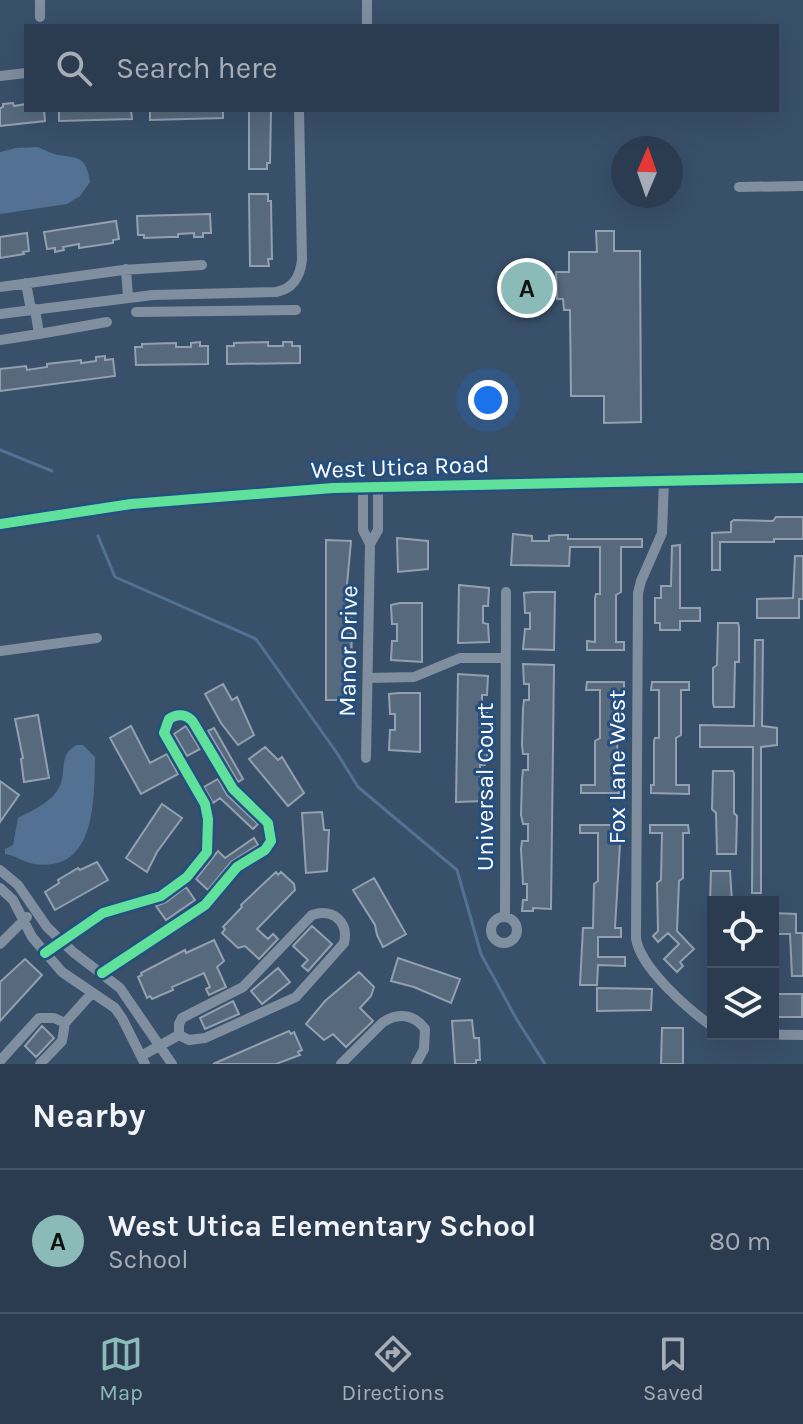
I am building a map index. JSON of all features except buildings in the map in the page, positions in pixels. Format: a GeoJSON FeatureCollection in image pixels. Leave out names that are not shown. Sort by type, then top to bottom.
{"type":"FeatureCollection","features":[{"type":"Feature","properties":{"kind":"street"},"geometry":{"type":"LineString","coordinates":[[40,0],[40,17]]}},
{"type":"Feature","properties":{"kind":"street"},"geometry":{"type":"LineString","coordinates":[[367,0],[367,23]]}},
{"type":"Feature","properties":{"kind":"street"},"geometry":{"type":"LineString","coordinates":[[0,76],[24,73]]}},
{"type":"Feature","properties":{"kind":"street"},"geometry":{"type":"LineString","coordinates":[[0,314],[128,297],[281,291],[293,285],[299,276],[302,237],[299,112]]}},
{"type":"Feature","properties":{"kind":"street"},"geometry":{"type":"LineString","coordinates":[[739,187],[803,186]]}},
{"type":"Feature","properties":{"kind":"street"},"geometry":{"type":"LineString","coordinates":[[0,287],[126,269],[202,265]]}},
{"type":"Feature","properties":{"kind":"street"},"geometry":{"type":"LineString","coordinates":[[126,269],[128,297]]}},
{"type":"Feature","properties":{"kind":"street"},"geometry":{"type":"LineString","coordinates":[[26,283],[39,334]]}},
{"type":"Feature","properties":{"kind":"street"},"geometry":{"type":"LineString","coordinates":[[218,293],[218,310]]}},
{"type":"Feature","properties":{"kind":"street"},"geometry":{"type":"LineString","coordinates":[[136,312],[296,310]]}},
{"type":"Feature","properties":{"kind":"street"},"geometry":{"type":"LineString","coordinates":[[0,340],[107,322]]}},
{"type":"Feature","properties":{"kind":"street","name":"West Utica Road"},"geometry":{"type":"LineString","coordinates":[[0,524],[131,504],[363,487],[803,478]]}},
{"type":"Feature","properties":{"kind":"street","name":"Fox Lane West"},"geometry":{"type":"LineString","coordinates":[[664,480],[662,533],[638,593],[636,938],[640,952],[661,979],[707,1021]]}},
{"type":"Feature","properties":{"kind":"street","name":"Manor Drive"},"geometry":{"type":"LineString","coordinates":[[363,487],[363,530],[370,544],[366,758]]}},
{"type":"Feature","properties":{"kind":"street","name":"Manor Drive"},"geometry":{"type":"LineString","coordinates":[[370,544],[378,530],[378,487]]}},
{"type":"Feature","properties":{"kind":"street","name":"Universal Court"},"geometry":{"type":"LineString","coordinates":[[505,915],[506,592]]}},
{"type":"Feature","properties":{"kind":"street"},"geometry":{"type":"LineString","coordinates":[[0,651],[97,638]]}},
{"type":"Feature","properties":{"kind":"street"},"geometry":{"type":"LineString","coordinates":[[368,678],[414,677],[460,658],[505,658]]}},
{"type":"Feature","properties":{"kind":"street"},"geometry":{"type":"LineString","coordinates":[[40,1064],[62,1041],[65,1023],[102,974],[205,905],[237,867],[265,850],[271,841],[268,823],[233,789],[187,716],[177,715],[169,719],[164,733],[205,804],[207,852],[187,877],[161,896],[103,913],[45,953]]}},
{"type":"Feature","properties":{"kind":"street"},"geometry":{"type":"LineString","coordinates":[[0,870],[18,885],[35,912],[60,940],[126,995],[172,1064]]}},
{"type":"Feature","properties":{"kind":"street"},"geometry":{"type":"LineString","coordinates":[[0,888],[13,900],[32,937],[62,972],[105,1000],[122,1018],[143,1060],[179,1035]]}},
{"type":"Feature","properties":{"kind":"street"},"geometry":{"type":"LineString","coordinates":[[0,944],[23,919],[35,912]]}},
{"type":"Feature","properties":{"kind":"street"},"geometry":{"type":"LineString","coordinates":[[328,912],[340,920],[345,933],[344,943],[296,997],[200,1040],[189,1040],[179,1035],[182,1018],[243,987],[312,915],[328,912]]}},
{"type":"Feature","properties":{"kind":"street"},"geometry":{"type":"LineString","coordinates":[[341,1064],[389,1017],[398,1016],[414,1018],[425,1029],[423,1052],[416,1064]]}},
{"type":"Feature","properties":{"kind":"street"},"geometry":{"type":"LineString","coordinates":[[0,1061],[39,1018],[54,1018],[65,1023]]}},
{"type":"Feature","properties":{"kind":"street"},"geometry":{"type":"LineString","coordinates":[[779,1035],[803,1035]]}},
{"type":"Feature","properties":{"kind":"water"},"geometry":{"type":"Polygon","coordinates":[[[38,147],[81,160],[90,182],[80,196],[67,204],[0,214],[0,152],[38,147]]]}},
{"type":"Feature","properties":{"kind":"water"},"geometry":{"type":"Polygon","coordinates":[[[77,745],[83,745],[95,757],[92,811],[81,845],[70,857],[55,864],[34,864],[5,854],[5,849],[13,845],[18,818],[53,796],[60,785],[67,754],[77,745]]]}},
{"type":"Feature","properties":{"kind":"waterway"},"geometry":{"type":"LineString","coordinates":[[0,450],[52,471]]}},
{"type":"Feature","properties":{"kind":"waterway"},"geometry":{"type":"LineString","coordinates":[[98,536],[115,577],[256,639],[358,787],[457,870],[481,954],[545,1064]]}},
{"type":"Feature","properties":{"kind":"cycle path"},"geometry":{"type":"LineString","coordinates":[[0,524],[131,504],[333,488],[803,478]]}},
{"type":"Feature","properties":{"kind":"cycle path"},"geometry":{"type":"LineString","coordinates":[[45,953],[103,913],[161,896],[187,877],[207,852],[205,804],[164,733],[169,719],[185,716],[193,722],[233,789],[268,823],[271,841],[265,850],[237,867],[205,905],[102,973]]}},
{"type":"Feature","properties":{"kind":"place","name":"West Utica Elementary School"},"geometry":{"type":"Point","coordinates":[527,288]}}]}
